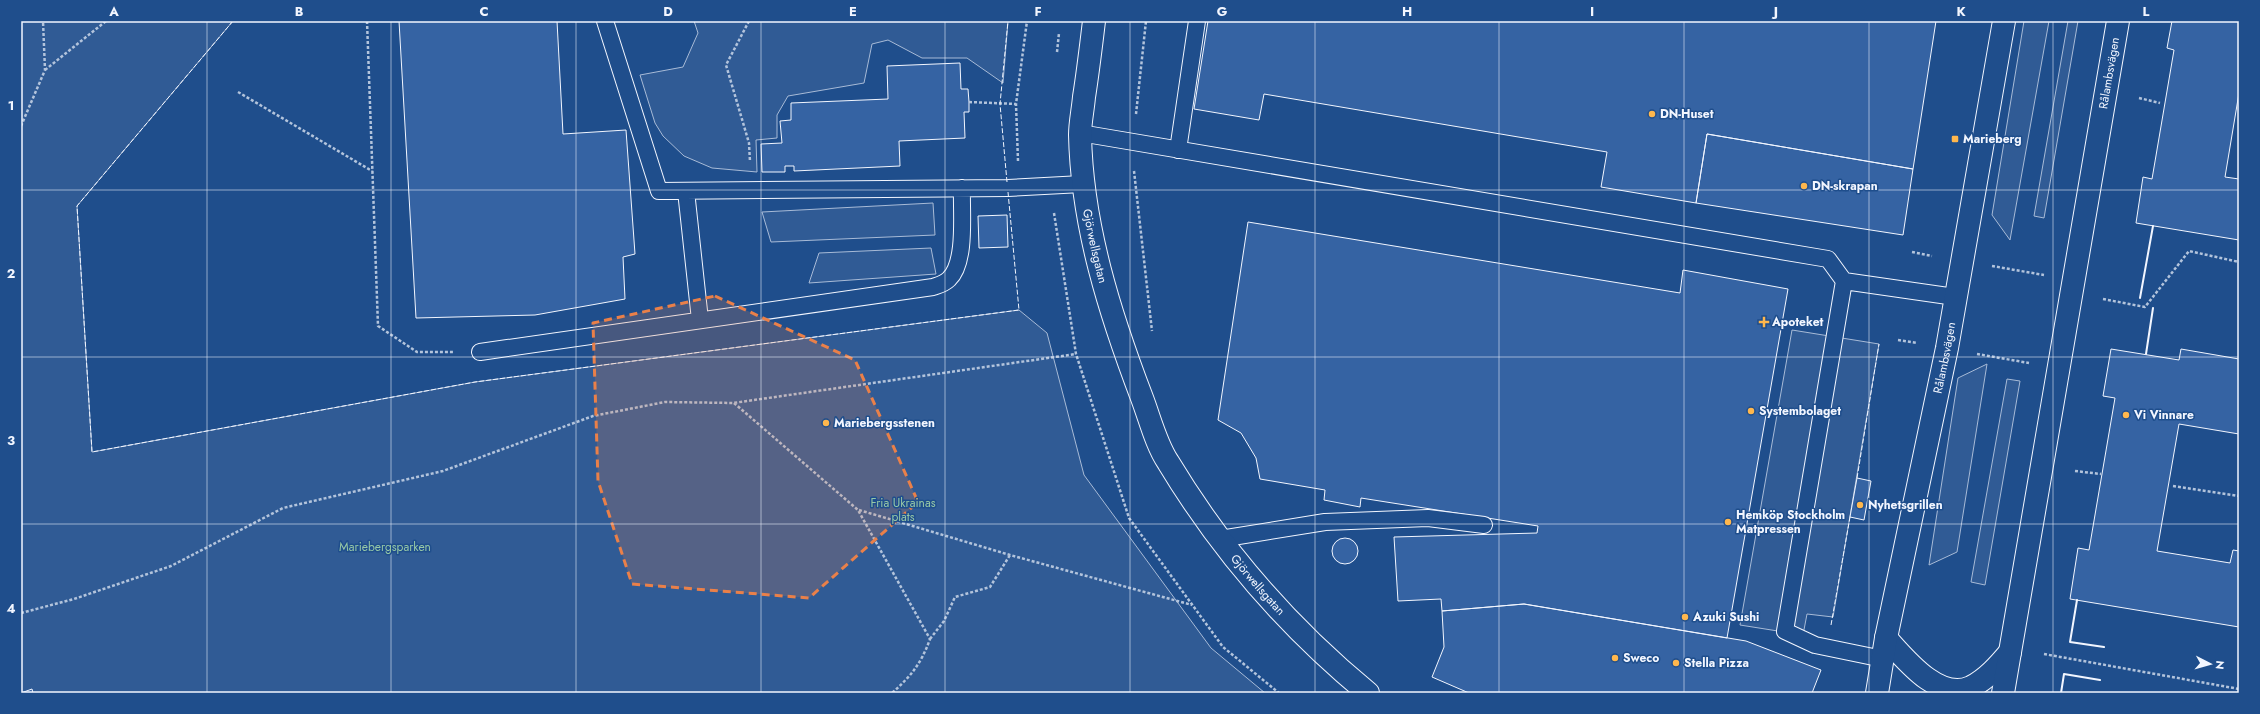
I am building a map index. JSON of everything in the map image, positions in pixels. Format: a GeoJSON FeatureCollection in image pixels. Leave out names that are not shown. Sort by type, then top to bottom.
{"type":"FeatureCollection","features":[{"type":"Feature","properties":{"kind":"street","name":"Gjörwellsgatan"},"geometry":{"type":"LineString","coordinates":[[1094,21],[1080,133],[1082,184],[1090,228],[1105,289],[1124,351],[1167,460],[1220,539],[1259,589],[1333,664],[1368,693]]}},
{"type":"Feature","properties":{"kind":"street","name":"Rålambsvägen"},"geometry":{"type":"LineString","coordinates":[[1877,693],[1884,648],[1947,348],[2004,21]]}},
{"type":"Feature","properties":{"kind":"street","name":"Rålambsvägen"},"geometry":{"type":"LineString","coordinates":[[2003,693],[2118,21]]}},
{"type":"Feature","properties":{"kind":"street"},"geometry":{"type":"LineString","coordinates":[[1884,648],[1923,676],[1937,684],[1953,689],[1970,688],[1981,682],[2010,652]]}},
{"type":"Feature","properties":{"kind":"lane"},"geometry":{"type":"LineString","coordinates":[[605,21],[658,191],[962,188],[1082,184]]}},
{"type":"Feature","properties":{"kind":"lane"},"geometry":{"type":"LineString","coordinates":[[1178,150],[1197,21]]}},
{"type":"Feature","properties":{"kind":"lane"},"geometry":{"type":"LineString","coordinates":[[1080,133],[1828,259],[1844,281],[1785,631],[1815,645],[1884,648]]}},
{"type":"Feature","properties":{"kind":"lane"},"geometry":{"type":"LineString","coordinates":[[480,352],[942,284],[950,278],[960,257],[962,188]]}},
{"type":"Feature","properties":{"kind":"lane"},"geometry":{"type":"LineString","coordinates":[[686,191],[700,320]]}},
{"type":"Feature","properties":{"kind":"lane"},"geometry":{"type":"LineString","coordinates":[[1844,281],[1955,297]]}},
{"type":"Feature","properties":{"kind":"lane"},"geometry":{"type":"LineString","coordinates":[[1220,539],[1325,522],[1428,518],[1484,525]]}},
{"type":"Feature","properties":{"kind":"path"},"geometry":{"type":"LineString","coordinates":[[21,126],[45,70],[43,21]]}},
{"type":"Feature","properties":{"kind":"path"},"geometry":{"type":"LineString","coordinates":[[45,70],[106,21]]}},
{"type":"Feature","properties":{"kind":"path"},"geometry":{"type":"LineString","coordinates":[[367,21],[378,326],[417,352],[480,352]]}},
{"type":"Feature","properties":{"kind":"path"},"geometry":{"type":"LineString","coordinates":[[749,21],[726,65],[749,142]]}},
{"type":"Feature","properties":{"kind":"path"},"geometry":{"type":"LineString","coordinates":[[1018,187],[1016,104],[1027,21]]}},
{"type":"Feature","properties":{"kind":"path"},"geometry":{"type":"LineString","coordinates":[[1146,21],[1132,142],[1135,185],[1152,332]]}},
{"type":"Feature","properties":{"kind":"path"},"geometry":{"type":"LineString","coordinates":[[238,92],[372,172]]}},
{"type":"Feature","properties":{"kind":"path"},"geometry":{"type":"LineString","coordinates":[[2139,98],[2160,102]]}},
{"type":"Feature","properties":{"kind":"path"},"geometry":{"type":"LineString","coordinates":[[969,102],[1016,104]]}},
{"type":"Feature","properties":{"kind":"path"},"geometry":{"type":"LineString","coordinates":[[1912,252],[2073,280]]}},
{"type":"Feature","properties":{"kind":"path"},"geometry":{"type":"LineString","coordinates":[[2103,299],[2145,306],[2189,252],[2239,262]]}},
{"type":"Feature","properties":{"kind":"path"},"geometry":{"type":"LineString","coordinates":[[1898,340],[2058,368]]}},
{"type":"Feature","properties":{"kind":"path"},"geometry":{"type":"LineString","coordinates":[[21,613],[74,599],[171,566],[283,508],[443,471],[593,416],[665,402],[733,403],[1076,354]]}},
{"type":"Feature","properties":{"kind":"path"},"geometry":{"type":"LineString","coordinates":[[733,403],[858,510],[930,639]]}},
{"type":"Feature","properties":{"kind":"path"},"geometry":{"type":"LineString","coordinates":[[2075,471],[2101,474]]}},
{"type":"Feature","properties":{"kind":"path"},"geometry":{"type":"LineString","coordinates":[[2173,486],[2239,496]]}},
{"type":"Feature","properties":{"kind":"path"},"geometry":{"type":"LineString","coordinates":[[858,510],[1010,555],[1193,606]]}},
{"type":"Feature","properties":{"kind":"path"},"geometry":{"type":"LineString","coordinates":[[892,693],[908,678],[923,659],[930,639],[944,621],[955,597],[990,587],[1010,555]]}},
{"type":"Feature","properties":{"kind":"path"},"geometry":{"type":"LineString","coordinates":[[2044,654],[2239,689]]}},
{"type":"Feature","properties":{"kind":"highlighted area"},"geometry":{"type":"Polygon","coordinates":[[[715,296],[855,360],[918,502],[809,598],[632,584],[598,481],[593,323],[715,296]]]}},
{"type":"Feature","properties":{"kind":"shaded area"},"geometry":{"type":"Polygon","coordinates":[[[21,21],[233,21],[77,206],[92,452],[475,382],[1019,310],[1047,333],[1084,475],[1211,648],[1265,693],[21,693],[21,21]]]}},
{"type":"Feature","properties":{"kind":"shaded area"},"geometry":{"type":"Polygon","coordinates":[[[694,21],[1008,21],[1003,83],[967,58],[922,58],[888,40],[872,44],[864,83],[788,96],[777,115],[777,138],[756,140],[757,172],[712,168],[684,156],[663,136],[655,123],[640,75],[683,67],[698,33],[694,21]]]}},
{"type":"Feature","properties":{"kind":"shaded area"},"geometry":{"type":"Polygon","coordinates":[[[2024,21],[2049,21],[2010,240],[1992,215],[2024,21]]]}},
{"type":"Feature","properties":{"kind":"shaded area"},"geometry":{"type":"Polygon","coordinates":[[[2068,21],[2078,21],[2044,218],[2034,216],[2068,21]]]}},
{"type":"Feature","properties":{"kind":"shaded area"},"geometry":{"type":"Polygon","coordinates":[[[933,203],[935,235],[771,242],[762,212],[933,203]]]}},
{"type":"Feature","properties":{"kind":"shaded area"},"geometry":{"type":"Polygon","coordinates":[[[931,248],[936,274],[809,283],[819,253],[931,248]]]}},
{"type":"Feature","properties":{"kind":"shaded area"},"geometry":{"type":"Polygon","coordinates":[[[1792,330],[1879,344],[1833,617],[1807,614],[1803,635],[1740,625],[1792,330]]]}},
{"type":"Feature","properties":{"kind":"shaded area"},"geometry":{"type":"Polygon","coordinates":[[[1987,364],[1957,552],[1929,565],[1958,378],[1987,364]]]}},
{"type":"Feature","properties":{"kind":"shaded area"},"geometry":{"type":"Polygon","coordinates":[[[2007,379],[2020,381],[1985,585],[1971,582],[2007,379]]]}},
{"type":"Feature","properties":{"kind":"building"},"geometry":{"type":"Polygon","coordinates":[[[399,21],[557,21],[563,134],[626,130],[635,254],[623,257],[625,299],[535,315],[416,318],[399,21]]]}},
{"type":"Feature","properties":{"kind":"building","name":"DN-Huset"},"geometry":{"type":"Polygon","coordinates":[[[1208,21],[1936,21],[1913,169],[1707,134],[1696,203],[1601,187],[1607,152],[1264,94],[1259,120],[1194,109],[1208,21]]]}},
{"type":"Feature","properties":{"kind":"building"},"geometry":{"type":"Polygon","coordinates":[[[2172,21],[2239,21],[2239,93],[2225,177],[2239,179],[2239,240],[2136,223],[2143,177],[2152,179],[2174,50],[2167,48],[2172,21]]]}},
{"type":"Feature","properties":{"kind":"building"},"geometry":{"type":"Polygon","coordinates":[[[960,63],[961,89],[968,89],[969,102],[969,112],[964,112],[965,138],[899,141],[900,166],[794,171],[794,166],[785,166],[785,172],[762,172],[761,144],[782,143],[780,121],[791,120],[791,103],[888,99],[887,66],[960,63]]]}},
{"type":"Feature","properties":{"kind":"building","name":"DN-skrapan"},"geometry":{"type":"Polygon","coordinates":[[[1707,134],[1913,169],[1903,235],[1696,203],[1707,134]]]}},
{"type":"Feature","properties":{"kind":"building"},"geometry":{"type":"Polygon","coordinates":[[[1007,215],[1008,247],[979,248],[978,216],[1007,215]]]}},
{"type":"Feature","properties":{"kind":"building"},"geometry":{"type":"Polygon","coordinates":[[[1248,222],[1680,293],[1683,270],[1788,289],[1727,638],[1524,604],[1442,611],[1441,599],[1398,601],[1394,537],[1537,533],[1538,526],[1361,498],[1360,507],[1324,500],[1325,490],[1260,479],[1256,458],[1241,433],[1218,420],[1248,222]]]}},
{"type":"Feature","properties":{"kind":"building"},"geometry":{"type":"Polygon","coordinates":[[[2111,349],[2179,360],[2181,349],[2239,359],[2239,434],[2179,424],[2157,551],[2230,563],[2233,550],[2239,551],[2239,627],[2070,599],[2078,548],[2089,550],[2115,398],[2103,396],[2111,349]]]}},
{"type":"Feature","properties":{"kind":"building"},"geometry":{"type":"Polygon","coordinates":[[[1857,478],[1871,481],[1864,520],[1850,517],[1857,478]]]}},
{"type":"Feature","properties":{"kind":"building"},"geometry":{"type":"Polygon","coordinates":[[[1345,538],[1354,542],[1358,551],[1354,560],[1345,564],[1336,560],[1332,551],[1336,542],[1345,538]]]}},
{"type":"Feature","properties":{"kind":"building","name":"Sweco"},"geometry":{"type":"Polygon","coordinates":[[[1524,604],[1746,641],[1821,670],[1812,693],[1469,693],[1432,677],[1444,647],[1442,611],[1524,604]]]}},
{"type":"Feature","properties":{"kind":"building"},"geometry":{"type":"Polygon","coordinates":[[[32,689],[33,693],[21,693],[32,689]]]}},
{"type":"Feature","properties":{"kind":"fence"},"geometry":{"type":"LineString","coordinates":[[233,21],[77,206],[92,452],[475,382],[1019,310],[1008,192]]}},
{"type":"Feature","properties":{"kind":"fence"},"geometry":{"type":"LineString","coordinates":[[1007,182],[1000,104],[1008,21]]}},
{"type":"Feature","properties":{"kind":"fence"},"geometry":{"type":"LineString","coordinates":[[1857,478],[1879,344]]}},
{"type":"Feature","properties":{"kind":"fence"},"geometry":{"type":"LineString","coordinates":[[1831,625],[1850,517]]}},
{"type":"Feature","properties":{"kind":"wall"},"geometry":{"type":"LineString","coordinates":[[2140,298],[2153,226]]}},
{"type":"Feature","properties":{"kind":"wall"},"geometry":{"type":"LineString","coordinates":[[2146,354],[2153,308]]}},
{"type":"Feature","properties":{"kind":"wall"},"geometry":{"type":"LineString","coordinates":[[2077,600],[2070,642],[2104,647]]}},
{"type":"Feature","properties":{"kind":"wall"},"geometry":{"type":"LineString","coordinates":[[2061,693],[2064,674],[2100,680]]}},
{"type":"Feature","properties":{"kind":"place","name":"DN-Huset"},"geometry":{"type":"Point","coordinates":[1652,114]}},
{"type":"Feature","properties":{"kind":"place","name":"Marieberg"},"geometry":{"type":"Point","coordinates":[1955,139]}},
{"type":"Feature","properties":{"kind":"place","name":"DN-skrapan"},"geometry":{"type":"Point","coordinates":[1804,186]}},
{"type":"Feature","properties":{"kind":"place","name":"Apoteket"},"geometry":{"type":"Point","coordinates":[1764,322]}},
{"type":"Feature","properties":{"kind":"place","name":"Systembolaget"},"geometry":{"type":"Point","coordinates":[1751,411]}},
{"type":"Feature","properties":{"kind":"place","name":"Vi Vinnare"},"geometry":{"type":"Point","coordinates":[2126,415]}},
{"type":"Feature","properties":{"kind":"place","name":"Mariebergsstenen"},"geometry":{"type":"Point","coordinates":[826,423]}},
{"type":"Feature","properties":{"kind":"place","name":"Nyhetsgrillen"},"geometry":{"type":"Point","coordinates":[1860,505]}},
{"type":"Feature","properties":{"kind":"place","name":"Hemköp Stockholm Matpressen"},"geometry":{"type":"Point","coordinates":[1728,522]}},
{"type":"Feature","properties":{"kind":"place","name":"Azuki Sushi"},"geometry":{"type":"Point","coordinates":[1685,617]}},
{"type":"Feature","properties":{"kind":"place","name":"Sweco"},"geometry":{"type":"Point","coordinates":[1615,658]}},
{"type":"Feature","properties":{"kind":"place","name":"Stella Pizza"},"geometry":{"type":"Point","coordinates":[1676,663]}},
{"type":"Feature","properties":{"kind":"park label","name":"Fria Ukrainas plats"},"geometry":{"type":"Point","coordinates":[903,510]}},
{"type":"Feature","properties":{"kind":"park label","name":"Mariebergsparken"},"geometry":{"type":"Point","coordinates":[385,547]}}]}
